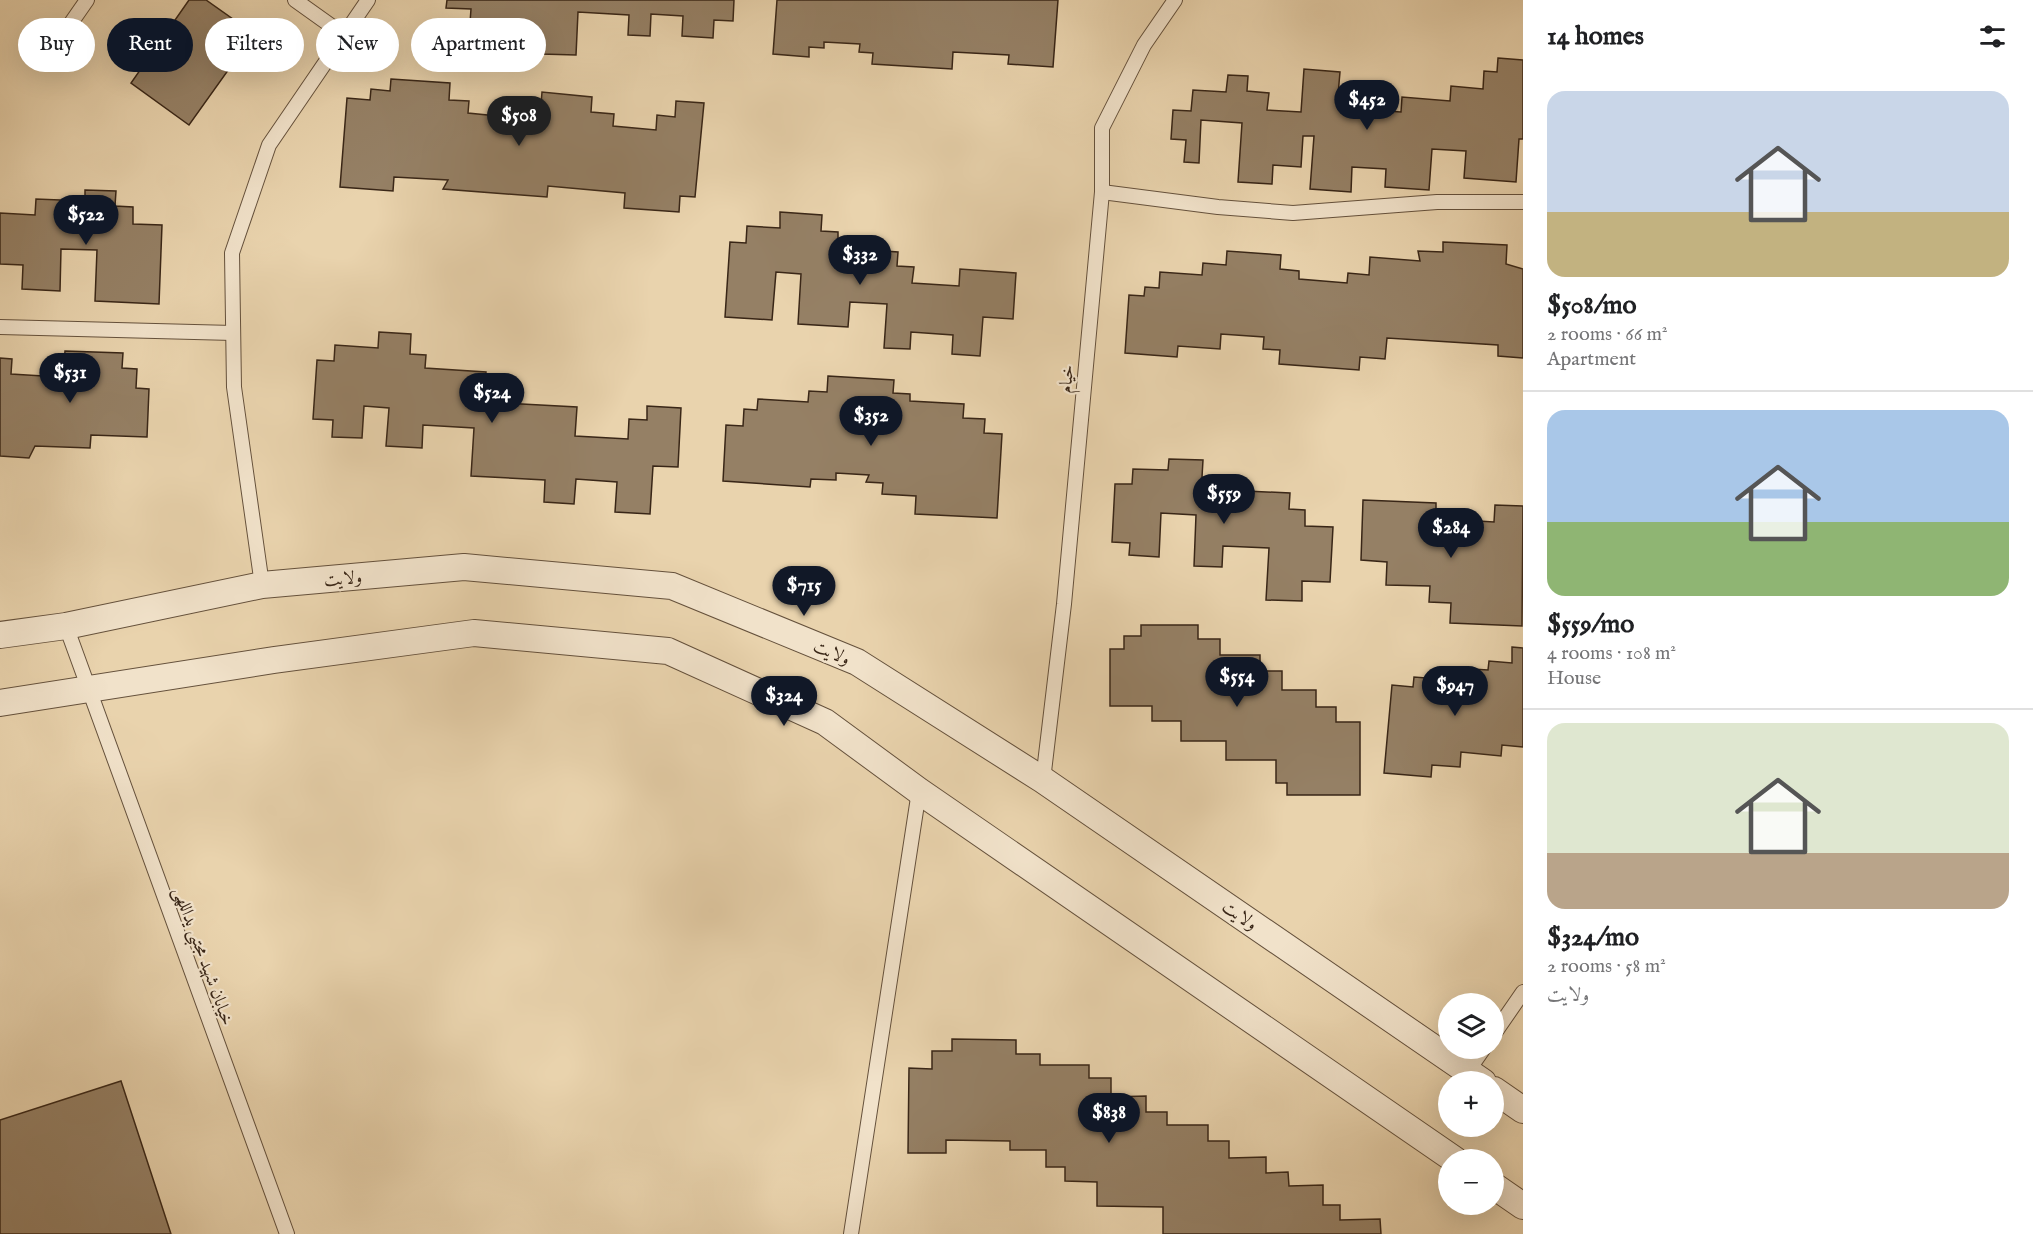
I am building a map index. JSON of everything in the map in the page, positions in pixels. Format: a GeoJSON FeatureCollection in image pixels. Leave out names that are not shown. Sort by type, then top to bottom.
{"type":"FeatureCollection","features":[{"type":"Feature","properties":{"kind":"street","name":"ولایت"},"geometry":{"type":"LineString","coordinates":[[0,635],[66,626],[262,585],[464,567],[672,586],[857,662],[1043,780],[1468,1071]]}},
{"type":"Feature","properties":{"kind":"street"},"geometry":{"type":"LineString","coordinates":[[0,703],[274,660],[474,633],[668,651],[825,722],[919,791],[1439,1149]]}},
{"type":"Feature","properties":{"kind":"street"},"geometry":{"type":"LineString","coordinates":[[1504,1097],[1523,1110]]}},
{"type":"Feature","properties":{"kind":"street"},"geometry":{"type":"LineString","coordinates":[[1504,1193],[1523,1206]]}},
{"type":"Feature","properties":{"kind":"lane"},"geometry":{"type":"LineString","coordinates":[[74,18],[87,0]]}},
{"type":"Feature","properties":{"kind":"lane"},"geometry":{"type":"LineString","coordinates":[[295,0],[320,18]]}},
{"type":"Feature","properties":{"kind":"lane"},"geometry":{"type":"LineString","coordinates":[[356,18],[368,0]]}},
{"type":"Feature","properties":{"kind":"lane","name":"خیام"},"geometry":{"type":"LineString","coordinates":[[1043,780],[1064,604],[1102,192],[1102,128],[1144,45],[1175,0]]}},
{"type":"Feature","properties":{"kind":"lane"},"geometry":{"type":"LineString","coordinates":[[262,585],[234,387],[232,253],[269,145],[319,72]]}},
{"type":"Feature","properties":{"kind":"lane"},"geometry":{"type":"LineString","coordinates":[[1102,192],[1218,207],[1293,213],[1437,202],[1523,202]]}},
{"type":"Feature","properties":{"kind":"lane"},"geometry":{"type":"LineString","coordinates":[[0,327],[233,333]]}},
{"type":"Feature","properties":{"kind":"lane","name":"خیابان شهید مجتبی یداللهی"},"geometry":{"type":"LineString","coordinates":[[66,626],[286,1234]]}},
{"type":"Feature","properties":{"kind":"lane"},"geometry":{"type":"LineString","coordinates":[[851,1234],[919,791]]}},
{"type":"Feature","properties":{"kind":"lane"},"geometry":{"type":"LineString","coordinates":[[1504,1020],[1523,992]]}},
{"type":"Feature","properties":{"kind":"building"},"geometry":{"type":"Polygon","coordinates":[[[189,0],[206,0],[231,18],[205,18],[205,72],[227,72],[189,125],[131,83],[139,72],[193,72],[193,18],[176,18],[189,0]]]}},
{"type":"Feature","properties":{"kind":"building"},"geometry":{"type":"Polygon","coordinates":[[[447,0],[734,0],[733,21],[714,20],[713,38],[682,36],[683,16],[651,14],[650,36],[628,35],[629,15],[578,12],[576,55],[546,54],[546,18],[470,18],[471,9],[446,8],[447,0]]]}},
{"type":"Feature","properties":{"kind":"building"},"geometry":{"type":"Polygon","coordinates":[[[777,0],[1058,0],[1053,67],[1008,64],[1009,55],[953,52],[952,69],[872,64],[873,53],[859,52],[860,44],[824,42],[824,48],[809,47],[809,57],[773,54],[777,0]]]}},
{"type":"Feature","properties":{"kind":"building"},"geometry":{"type":"Polygon","coordinates":[[[1498,58],[1523,60],[1523,139],[1519,139],[1516,182],[1464,178],[1466,151],[1432,149],[1429,190],[1385,187],[1386,169],[1352,167],[1351,192],[1310,189],[1314,136],[1303,136],[1301,167],[1273,165],[1272,184],[1238,182],[1242,123],[1201,120],[1199,163],[1184,162],[1186,140],[1171,139],[1173,110],[1191,111],[1193,90],[1226,92],[1228,75],[1248,76],[1247,91],[1269,93],[1267,110],[1301,112],[1304,69],[1340,72],[1338,95],[1356,97],[1355,109],[1401,112],[1402,97],[1450,101],[1451,86],[1483,89],[1484,71],[1497,72],[1498,58]]]}},
{"type":"Feature","properties":{"kind":"building"},"geometry":{"type":"Polygon","coordinates":[[[391,79],[450,83],[449,100],[469,101],[468,113],[518,118],[519,103],[541,105],[542,92],[592,97],[591,112],[614,114],[613,126],[656,130],[657,115],[675,117],[676,101],[704,103],[695,197],[680,196],[679,212],[624,208],[625,193],[548,186],[547,197],[443,189],[448,180],[394,177],[393,191],[340,187],[347,98],[370,100],[371,89],[390,91],[391,79]]]}},
{"type":"Feature","properties":{"kind":"building"},"geometry":{"type":"Polygon","coordinates":[[[85,190],[116,191],[115,206],[133,207],[133,224],[162,225],[159,304],[95,301],[97,250],[61,249],[60,291],[22,289],[23,265],[0,264],[0,213],[35,215],[36,199],[85,201],[85,190]]]}},
{"type":"Feature","properties":{"kind":"building"},"geometry":{"type":"Polygon","coordinates":[[[780,212],[822,215],[821,231],[838,232],[838,248],[898,252],[897,266],[914,267],[912,283],[959,286],[960,269],[1016,273],[1013,319],[983,317],[980,356],[952,354],[953,335],[911,332],[910,349],[884,348],[887,304],[850,302],[848,327],[798,324],[801,274],[776,272],[772,320],[725,317],[730,242],[746,243],[747,226],[780,228],[780,212]]]}},
{"type":"Feature","properties":{"kind":"building"},"geometry":{"type":"Polygon","coordinates":[[[1443,242],[1507,245],[1506,264],[1523,269],[1523,358],[1498,356],[1498,345],[1387,338],[1385,359],[1360,357],[1359,370],[1279,364],[1280,350],[1263,349],[1264,337],[1221,334],[1220,349],[1178,346],[1177,357],[1125,353],[1129,295],[1144,296],[1145,287],[1159,288],[1160,272],[1202,275],[1203,263],[1226,265],[1227,251],[1281,255],[1280,269],[1299,271],[1299,279],[1347,283],[1348,273],[1369,275],[1370,257],[1420,261],[1418,251],[1443,252],[1443,242]]]}},
{"type":"Feature","properties":{"kind":"building"},"geometry":{"type":"Polygon","coordinates":[[[379,332],[411,334],[410,354],[426,355],[425,368],[486,372],[485,387],[503,388],[501,403],[577,407],[575,436],[628,439],[629,419],[647,420],[647,406],[681,408],[678,467],[653,466],[650,514],[615,512],[617,482],[576,479],[574,504],[544,502],[545,480],[471,476],[474,428],[423,425],[422,448],[386,446],[389,408],[364,406],[362,438],[332,437],[333,420],[313,419],[317,360],[334,361],[335,345],[378,348],[379,332]]]}},
{"type":"Feature","properties":{"kind":"building"},"geometry":{"type":"Polygon","coordinates":[[[65,351],[123,353],[122,368],[137,369],[136,388],[149,389],[147,437],[91,435],[90,448],[35,446],[29,458],[0,456],[0,358],[12,359],[11,374],[43,376],[46,365],[64,365],[65,351]]]}},
{"type":"Feature","properties":{"kind":"building"},"geometry":{"type":"Polygon","coordinates":[[[828,376],[894,380],[893,393],[910,394],[910,401],[964,404],[963,418],[985,419],[984,433],[1002,434],[997,518],[915,514],[916,496],[882,494],[883,483],[866,482],[869,475],[836,473],[836,480],[811,479],[810,487],[723,481],[726,425],[743,426],[744,409],[757,410],[758,399],[808,402],[809,391],[827,392],[828,376]]]}},
{"type":"Feature","properties":{"kind":"building"},"geometry":{"type":"Polygon","coordinates":[[[1169,459],[1203,460],[1202,477],[1224,478],[1224,490],[1290,493],[1289,509],[1305,510],[1305,526],[1333,527],[1330,582],[1302,581],[1302,601],[1266,600],[1269,548],[1223,546],[1222,567],[1194,566],[1196,515],[1161,513],[1159,557],[1129,555],[1130,543],[1112,542],[1115,484],[1132,484],[1133,469],[1168,470],[1169,459]]]}},
{"type":"Feature","properties":{"kind":"building"},"geometry":{"type":"Polygon","coordinates":[[[1363,500],[1436,503],[1436,518],[1451,519],[1451,534],[1477,535],[1478,521],[1494,522],[1495,505],[1523,506],[1522,626],[1450,623],[1451,603],[1429,602],[1430,586],[1386,585],[1387,562],[1361,560],[1363,500]]]}},
{"type":"Feature","properties":{"kind":"building"},"geometry":{"type":"Polygon","coordinates":[[[1141,625],[1198,625],[1198,639],[1220,639],[1220,655],[1260,655],[1260,671],[1282,671],[1282,690],[1316,690],[1316,707],[1336,707],[1336,722],[1360,722],[1360,795],[1287,795],[1287,783],[1276,783],[1276,760],[1226,760],[1226,741],[1181,741],[1181,721],[1152,721],[1152,706],[1110,706],[1110,649],[1124,649],[1124,636],[1141,636],[1141,625]]]}},
{"type":"Feature","properties":{"kind":"building"},"geometry":{"type":"Polygon","coordinates":[[[1512,647],[1523,648],[1523,747],[1502,745],[1501,756],[1461,752],[1460,767],[1432,765],[1431,777],[1384,773],[1392,685],[1413,687],[1414,677],[1439,679],[1440,667],[1488,670],[1489,661],[1512,663],[1512,647]]]}},
{"type":"Feature","properties":{"kind":"building"},"geometry":{"type":"Polygon","coordinates":[[[952,1039],[1016,1040],[1016,1054],[1040,1054],[1040,1065],[1089,1065],[1089,1078],[1111,1078],[1111,1097],[1146,1096],[1146,1112],[1167,1112],[1167,1125],[1208,1125],[1208,1141],[1229,1141],[1229,1158],[1266,1157],[1266,1173],[1288,1172],[1289,1186],[1323,1185],[1323,1205],[1340,1205],[1340,1220],[1380,1219],[1381,1234],[1163,1234],[1163,1207],[1097,1206],[1097,1182],[1065,1181],[1065,1167],[1046,1167],[1046,1150],[1010,1150],[1010,1141],[946,1140],[946,1153],[908,1153],[909,1068],[932,1069],[932,1051],[952,1051],[952,1039]]]}},
{"type":"Feature","properties":{"kind":"building"},"geometry":{"type":"Polygon","coordinates":[[[121,1081],[171,1234],[0,1234],[0,1120],[121,1081]]]}}]}
